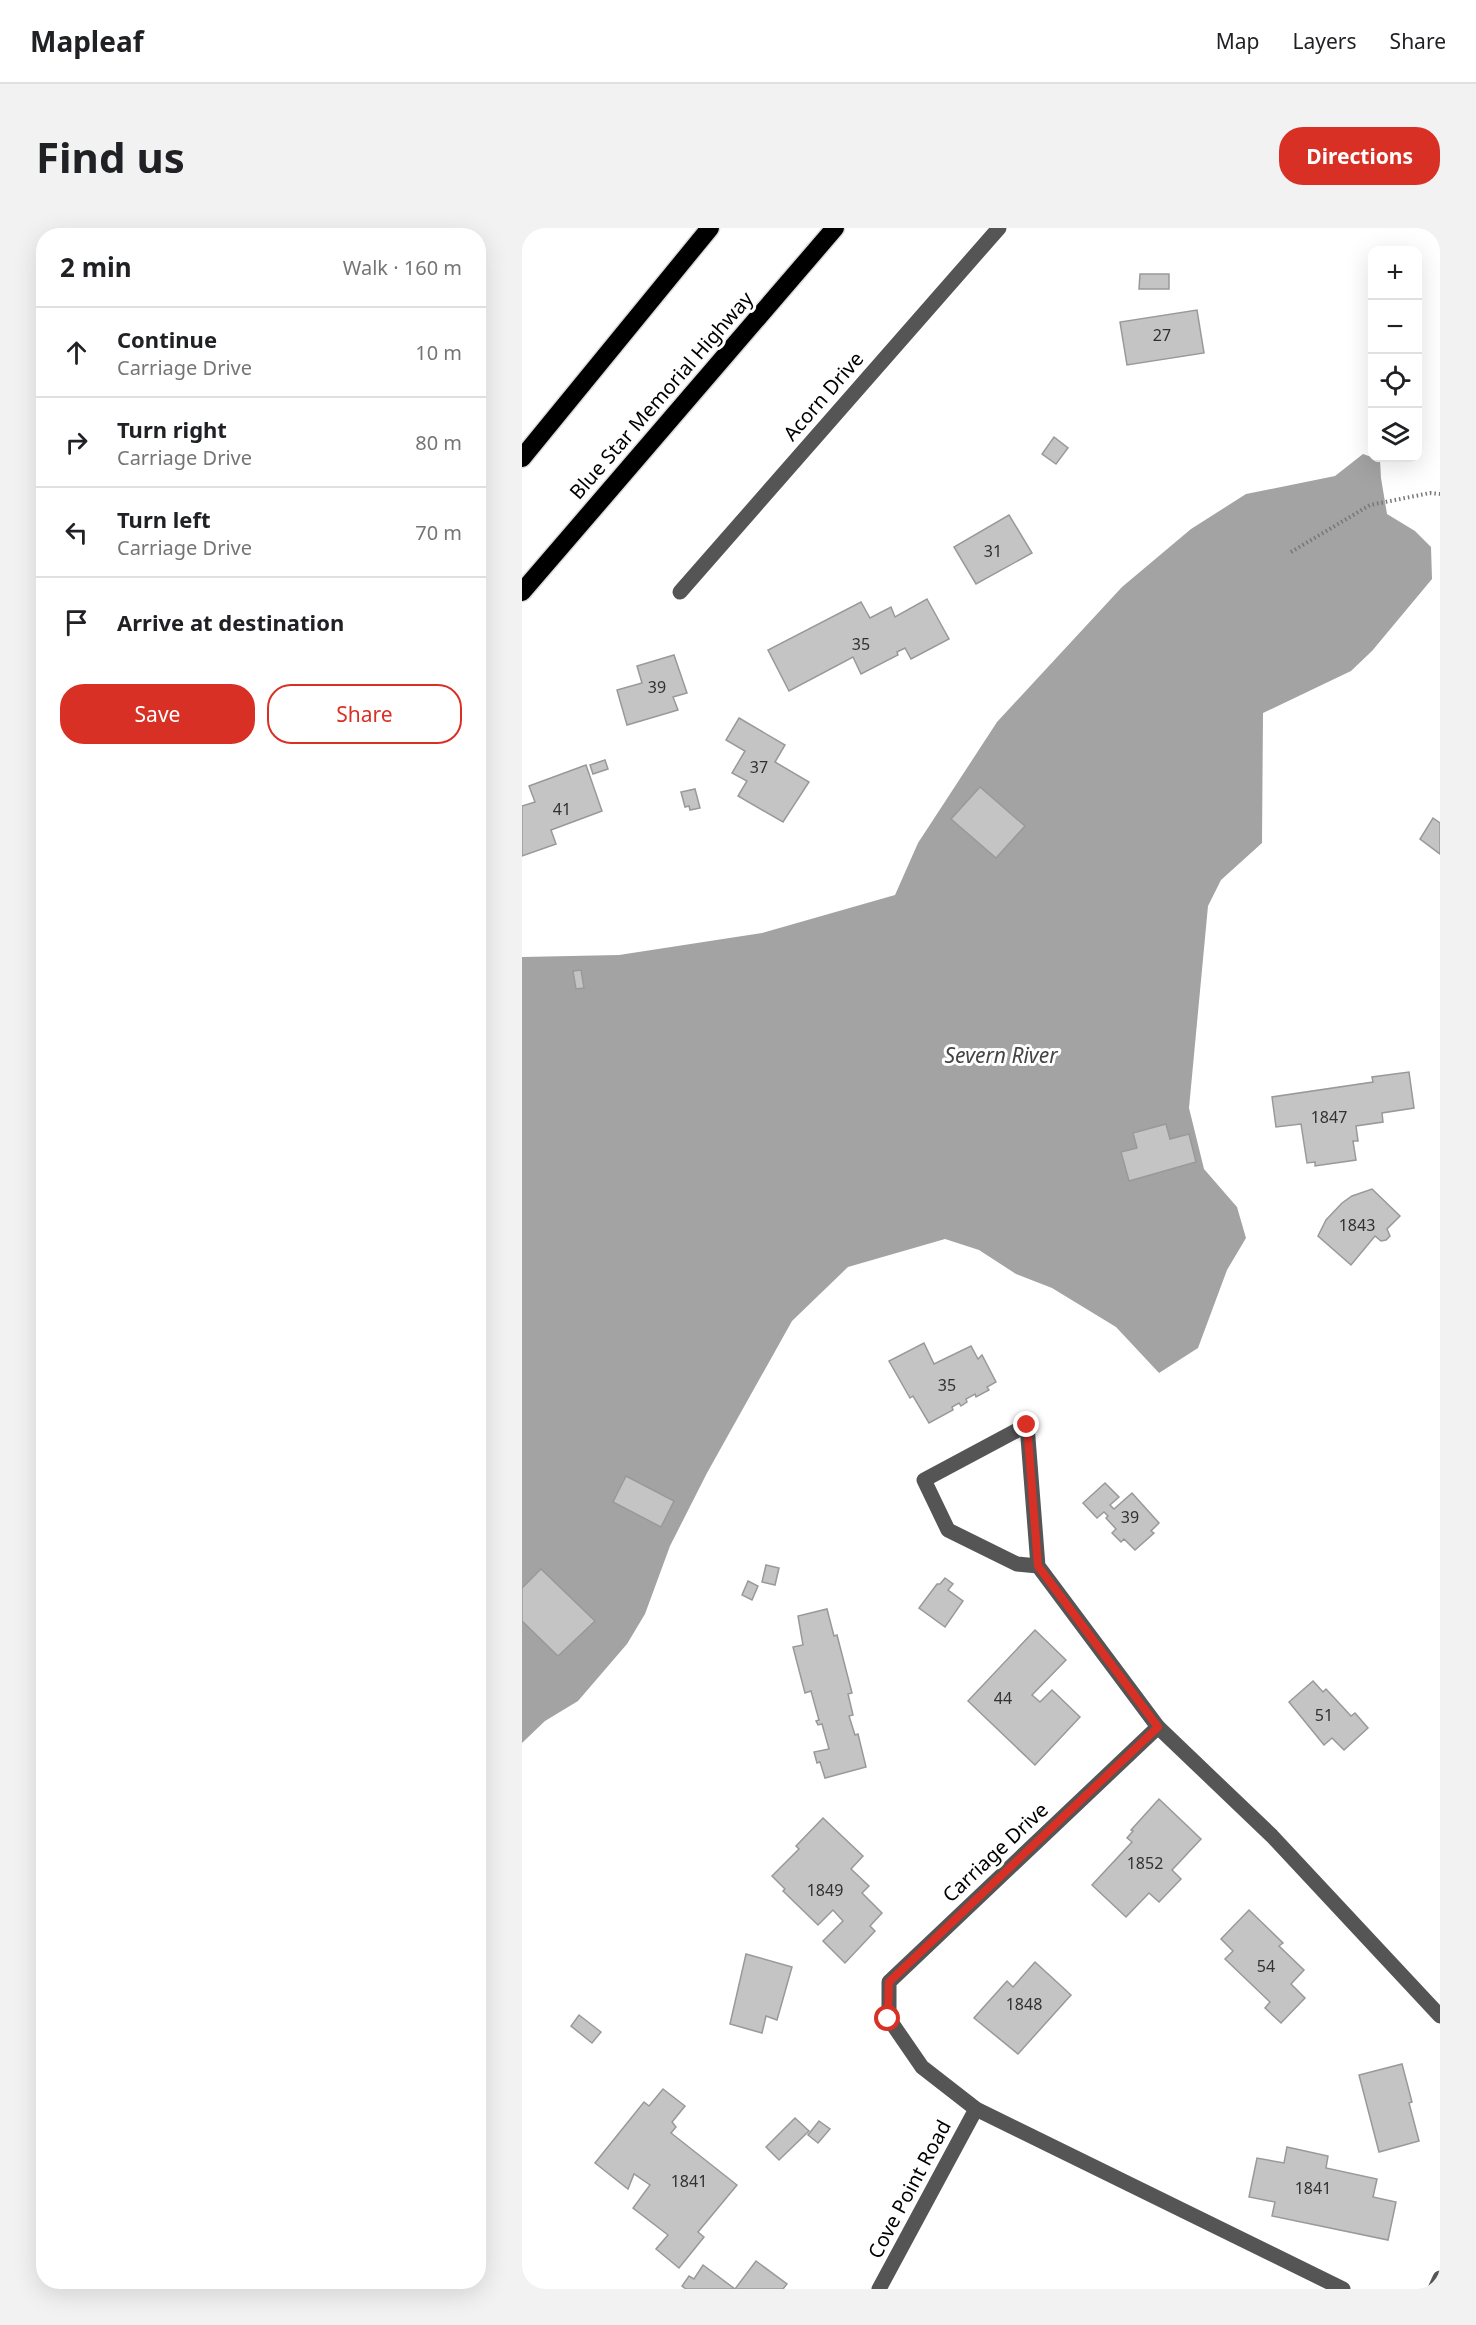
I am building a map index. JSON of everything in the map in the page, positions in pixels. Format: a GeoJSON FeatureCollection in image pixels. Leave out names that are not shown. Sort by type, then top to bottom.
{"type":"FeatureCollection","features":[{"type":"Feature","properties":{"kind":"highway"},"geometry":{"type":"LineString","coordinates":[[522,458],[710,228]]}},
{"type":"Feature","properties":{"kind":"highway","name":"Blue Star Memorial Highway"},"geometry":{"type":"LineString","coordinates":[[522,592],[835,228]]}},
{"type":"Feature","properties":{"kind":"street","name":"Acorn Drive"},"geometry":{"type":"LineString","coordinates":[[680,592],[999,228]]}},
{"type":"Feature","properties":{"kind":"street"},"geometry":{"type":"LineString","coordinates":[[1038,1566],[1017,1564],[948,1530],[924,1480],[1027,1425],[1038,1566],[1158,1727],[1272,1836],[1440,2016]]}},
{"type":"Feature","properties":{"kind":"street","name":"Carriage Drive"},"geometry":{"type":"LineString","coordinates":[[976,2109],[922,2067],[888,2019],[889,1982],[1158,1727]]}},
{"type":"Feature","properties":{"kind":"street"},"geometry":{"type":"LineString","coordinates":[[976,2109],[1343,2289]]}},
{"type":"Feature","properties":{"kind":"street","name":"Cove Point Road"},"geometry":{"type":"LineString","coordinates":[[879,2289],[976,2109]]}},
{"type":"Feature","properties":{"kind":"street"},"geometry":{"type":"LineString","coordinates":[[1435,2289],[1440,2278]]}},
{"type":"Feature","properties":{"kind":"path"},"geometry":{"type":"LineString","coordinates":[[1291,552],[1370,505],[1430,493],[1440,494]]}},
{"type":"Feature","properties":{"kind":"water","name":"Severn River"},"geometry":{"type":"Polygon","coordinates":[[[1363,454],[1368,456],[1368,462],[1380,462],[1387,514],[1415,531],[1431,547],[1432,579],[1372,651],[1351,671],[1263,713],[1262,843],[1221,880],[1208,906],[1189,1108],[1204,1169],[1237,1207],[1246,1238],[1227,1270],[1198,1348],[1159,1373],[1116,1327],[1052,1288],[1016,1274],[979,1250],[945,1239],[848,1267],[792,1321],[707,1473],[670,1546],[645,1614],[627,1644],[578,1701],[545,1721],[522,1743],[522,957],[619,955],[762,933],[895,895],[918,843],[997,722],[1122,587],[1191,529],[1246,494],[1335,476],[1363,454]]]}},
{"type":"Feature","properties":{"kind":"building"},"geometry":{"type":"Polygon","coordinates":[[[1140,274],[1169,274],[1169,289],[1139,289],[1140,274]]]}},
{"type":"Feature","properties":{"kind":"building"},"geometry":{"type":"Polygon","coordinates":[[[1197,310],[1204,353],[1127,365],[1120,322],[1197,310]]]}},
{"type":"Feature","properties":{"kind":"building"},"geometry":{"type":"Polygon","coordinates":[[[1054,437],[1068,448],[1056,464],[1042,454],[1054,437]]]}},
{"type":"Feature","properties":{"kind":"building"},"geometry":{"type":"Polygon","coordinates":[[[1009,515],[1032,553],[976,584],[954,547],[1009,515]]]}},
{"type":"Feature","properties":{"kind":"building"},"geometry":{"type":"Polygon","coordinates":[[[927,599],[949,639],[911,659],[905,648],[897,652],[898,655],[861,674],[853,657],[789,691],[768,650],[861,602],[870,618],[891,607],[895,617],[927,599]]]}},
{"type":"Feature","properties":{"kind":"building"},"geometry":{"type":"Polygon","coordinates":[[[674,655],[687,693],[673,697],[678,710],[627,725],[617,690],[642,683],[637,666],[674,655]]]}},
{"type":"Feature","properties":{"kind":"building"},"geometry":{"type":"Polygon","coordinates":[[[739,718],[785,745],[775,762],[809,782],[783,822],[738,796],[747,781],[732,773],[745,751],[726,740],[739,718]]]}},
{"type":"Feature","properties":{"kind":"building"},"geometry":{"type":"Polygon","coordinates":[[[605,760],[608,769],[593,774],[590,765],[605,760]]]}},
{"type":"Feature","properties":{"kind":"building"},"geometry":{"type":"Polygon","coordinates":[[[586,765],[602,811],[551,830],[556,844],[522,856],[522,806],[535,802],[529,786],[586,765]]]}},
{"type":"Feature","properties":{"kind":"building"},"geometry":{"type":"Polygon","coordinates":[[[980,787],[1025,826],[996,858],[951,819],[980,787]]]}},
{"type":"Feature","properties":{"kind":"building"},"geometry":{"type":"Polygon","coordinates":[[[695,789],[700,808],[690,810],[689,806],[685,807],[681,792],[695,789]]]}},
{"type":"Feature","properties":{"kind":"building"},"geometry":{"type":"Polygon","coordinates":[[[1433,818],[1440,823],[1440,854],[1420,839],[1433,818]]]}},
{"type":"Feature","properties":{"kind":"building"},"geometry":{"type":"Polygon","coordinates":[[[581,970],[584,988],[576,989],[573,971],[581,970]]]}},
{"type":"Feature","properties":{"kind":"building"},"geometry":{"type":"Polygon","coordinates":[[[1409,1072],[1414,1108],[1382,1113],[1383,1122],[1356,1126],[1358,1141],[1353,1141],[1356,1160],[1315,1166],[1315,1162],[1307,1163],[1301,1124],[1276,1127],[1272,1097],[1373,1082],[1372,1077],[1409,1072]]]}},
{"type":"Feature","properties":{"kind":"building"},"geometry":{"type":"Polygon","coordinates":[[[1166,1124],[1170,1139],[1189,1134],[1196,1162],[1129,1181],[1121,1152],[1137,1148],[1133,1133],[1166,1124]]]}},
{"type":"Feature","properties":{"kind":"building"},"geometry":{"type":"Polygon","coordinates":[[[1372,1189],[1400,1216],[1387,1229],[1390,1236],[1386,1240],[1381,1241],[1375,1236],[1351,1265],[1318,1236],[1326,1220],[1342,1203],[1352,1196],[1372,1189]]]}},
{"type":"Feature","properties":{"kind":"building"},"geometry":{"type":"Polygon","coordinates":[[[924,1343],[934,1364],[971,1346],[978,1359],[982,1355],[996,1382],[987,1387],[989,1390],[976,1397],[975,1394],[966,1399],[967,1402],[961,1406],[959,1403],[952,1407],[953,1410],[929,1423],[913,1396],[910,1398],[889,1361],[924,1343]]]}},
{"type":"Feature","properties":{"kind":"building"},"geometry":{"type":"Polygon","coordinates":[[[626,1476],[674,1501],[661,1527],[613,1502],[626,1476]]]}},
{"type":"Feature","properties":{"kind":"building"},"geometry":{"type":"Polygon","coordinates":[[[1105,1483],[1119,1497],[1110,1505],[1114,1509],[1132,1493],[1159,1523],[1151,1531],[1154,1533],[1135,1550],[1124,1539],[1121,1542],[1112,1533],[1116,1529],[1106,1518],[1108,1516],[1104,1512],[1097,1518],[1083,1503],[1105,1483]]]}},
{"type":"Feature","properties":{"kind":"building"},"geometry":{"type":"Polygon","coordinates":[[[766,1565],[779,1568],[775,1585],[762,1582],[766,1565]]]}},
{"type":"Feature","properties":{"kind":"building"},"geometry":{"type":"Polygon","coordinates":[[[541,1569],[595,1621],[558,1656],[522,1621],[522,1588],[541,1569]]]}},
{"type":"Feature","properties":{"kind":"building"},"geometry":{"type":"Polygon","coordinates":[[[945,1578],[953,1584],[948,1590],[963,1601],[945,1627],[919,1608],[937,1584],[945,1578]]]}},
{"type":"Feature","properties":{"kind":"building"},"geometry":{"type":"Polygon","coordinates":[[[748,1581],[758,1586],[752,1600],[742,1595],[748,1581]]]}},
{"type":"Feature","properties":{"kind":"building"},"geometry":{"type":"Polygon","coordinates":[[[827,1609],[834,1636],[837,1635],[852,1693],[848,1694],[853,1715],[849,1716],[855,1735],[858,1734],[866,1767],[825,1778],[814,1752],[829,1749],[822,1724],[818,1725],[816,1721],[819,1720],[811,1691],[805,1693],[793,1647],[803,1645],[798,1616],[827,1609]]]}},
{"type":"Feature","properties":{"kind":"building"},"geometry":{"type":"Polygon","coordinates":[[[1035,1630],[1066,1660],[1032,1695],[1040,1702],[1052,1690],[1080,1717],[1035,1765],[968,1701],[1035,1630]]]}},
{"type":"Feature","properties":{"kind":"building"},"geometry":{"type":"Polygon","coordinates":[[[1313,1681],[1323,1692],[1326,1689],[1351,1716],[1355,1713],[1368,1728],[1344,1750],[1332,1738],[1324,1745],[1289,1702],[1313,1681]]]}},
{"type":"Feature","properties":{"kind":"building"},"geometry":{"type":"Polygon","coordinates":[[[1159,1799],[1201,1839],[1172,1870],[1181,1879],[1159,1902],[1149,1893],[1126,1917],[1092,1885],[1132,1842],[1127,1838],[1133,1831],[1131,1830],[1159,1799]]]}},
{"type":"Feature","properties":{"kind":"building"},"geometry":{"type":"Polygon","coordinates":[[[823,1818],[863,1856],[851,1869],[869,1886],[862,1893],[882,1913],[870,1926],[875,1931],[845,1963],[823,1941],[843,1921],[833,1910],[818,1925],[783,1891],[785,1889],[772,1876],[799,1849],[796,1846],[823,1818]]]}},
{"type":"Feature","properties":{"kind":"building"},"geometry":{"type":"Polygon","coordinates":[[[1249,1910],[1283,1943],[1279,1946],[1304,1970],[1291,1984],[1305,1998],[1281,2023],[1265,2008],[1270,2002],[1225,1959],[1233,1951],[1221,1939],[1249,1910]]]}},
{"type":"Feature","properties":{"kind":"building"},"geometry":{"type":"Polygon","coordinates":[[[746,1954],[792,1967],[777,2020],[766,2016],[762,2033],[730,2024],[746,1954]]]}},
{"type":"Feature","properties":{"kind":"building"},"geometry":{"type":"Polygon","coordinates":[[[1035,1962],[1071,1995],[1018,2054],[974,2018],[1007,1981],[1013,1987],[1035,1962]]]}},
{"type":"Feature","properties":{"kind":"building"},"geometry":{"type":"Polygon","coordinates":[[[579,2015],[601,2032],[592,2043],[571,2026],[579,2015]]]}},
{"type":"Feature","properties":{"kind":"building"},"geometry":{"type":"Polygon","coordinates":[[[1402,2064],[1419,2141],[1379,2152],[1359,2075],[1402,2064]]]}},
{"type":"Feature","properties":{"kind":"building"},"geometry":{"type":"Polygon","coordinates":[[[663,2089],[685,2106],[672,2122],[676,2127],[671,2133],[737,2185],[698,2232],[704,2237],[679,2268],[656,2249],[668,2235],[633,2208],[650,2185],[634,2174],[628,2189],[595,2163],[644,2102],[649,2106],[663,2089]]]}},
{"type":"Feature","properties":{"kind":"building"},"geometry":{"type":"Polygon","coordinates":[[[795,2118],[809,2131],[779,2160],[766,2147],[795,2118]]]}},
{"type":"Feature","properties":{"kind":"building"},"geometry":{"type":"Polygon","coordinates":[[[819,2121],[830,2129],[818,2143],[808,2135],[819,2121]]]}},
{"type":"Feature","properties":{"kind":"building"},"geometry":{"type":"Polygon","coordinates":[[[1287,2147],[1328,2156],[1326,2168],[1377,2179],[1373,2197],[1396,2202],[1388,2240],[1272,2216],[1275,2202],[1249,2197],[1257,2158],[1284,2163],[1287,2147]]]}},
{"type":"Feature","properties":{"kind":"building"},"geometry":{"type":"Polygon","coordinates":[[[756,2261],[787,2284],[783,2289],[735,2289],[756,2261]]]}},
{"type":"Feature","properties":{"kind":"building"},"geometry":{"type":"Polygon","coordinates":[[[703,2265],[735,2289],[686,2289],[682,2286],[689,2276],[694,2279],[703,2265]]]}},
{"type":"Feature","properties":{"kind":"route"},"geometry":{"type":"LineString","coordinates":[[888,2019],[889,1982],[1158,1727],[1038,1566],[1027,1425]]}}]}
